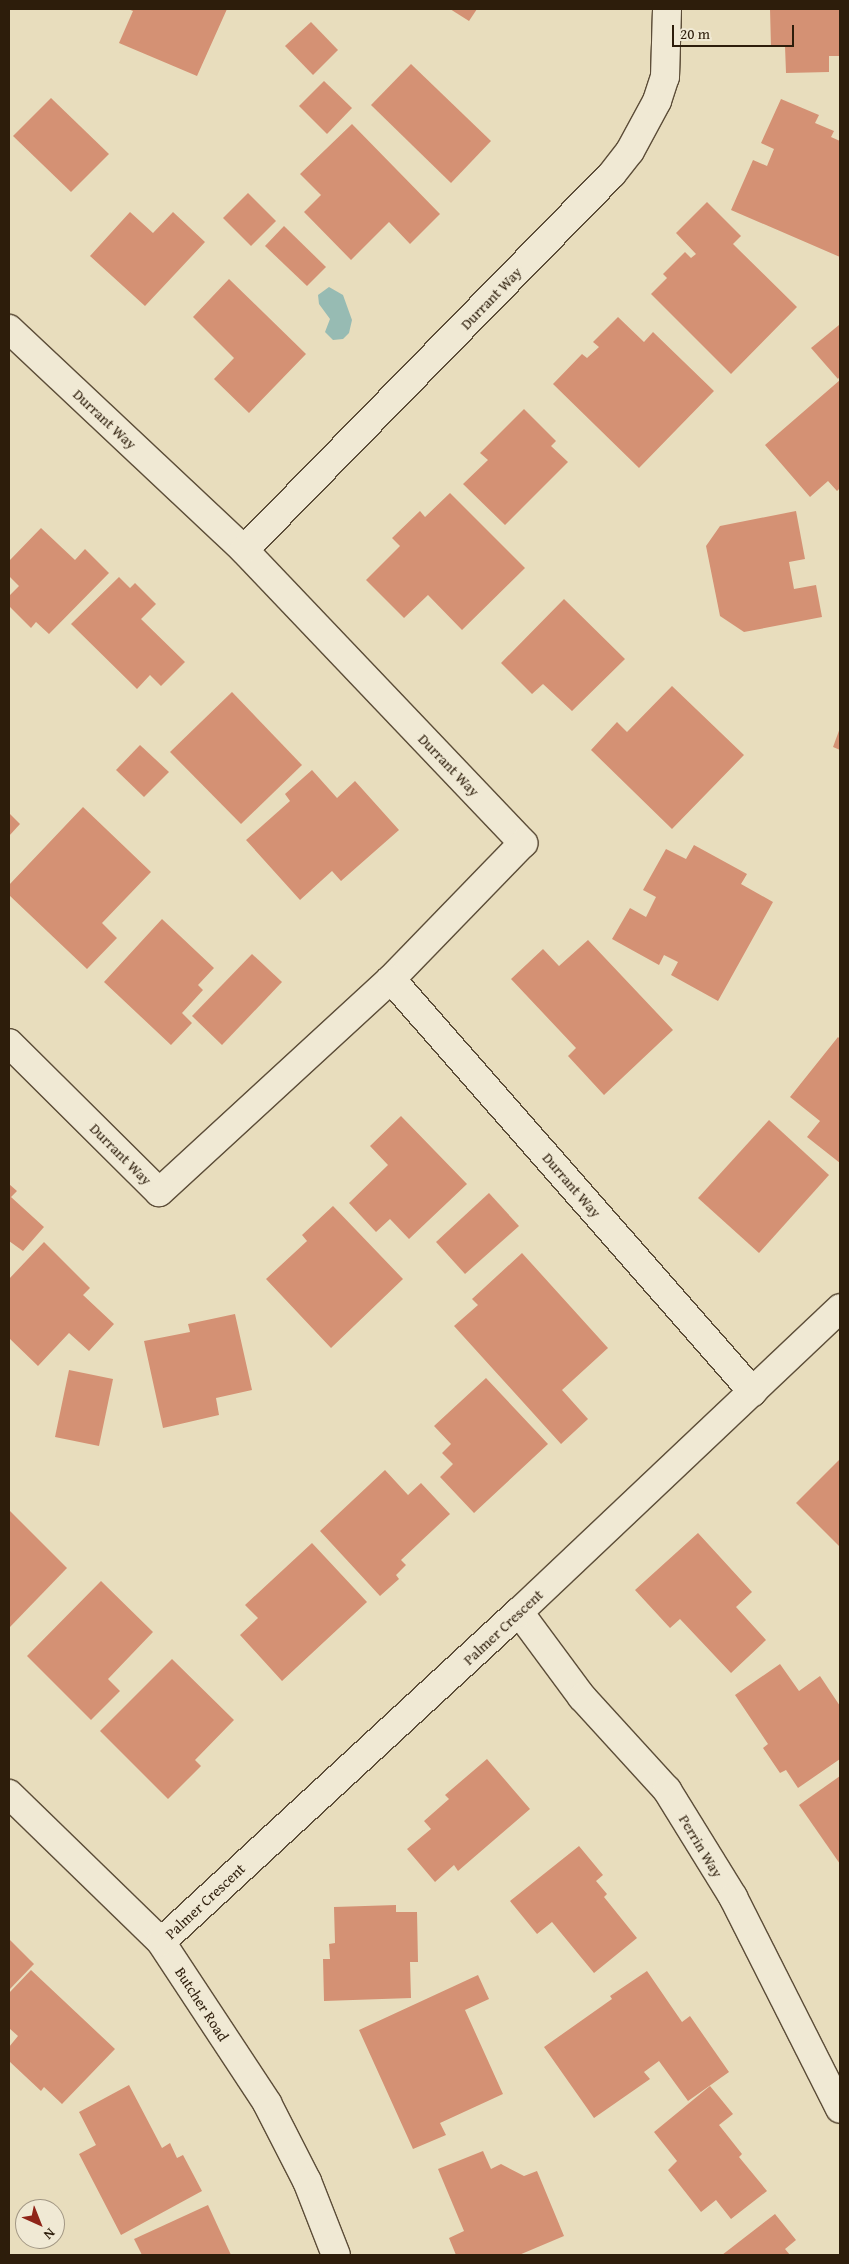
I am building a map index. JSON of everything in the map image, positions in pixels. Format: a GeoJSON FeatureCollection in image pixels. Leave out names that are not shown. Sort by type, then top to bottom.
{"type":"FeatureCollection","features":[{"type":"Feature","properties":{"kind":"street","name":"Durrant Way"},"geometry":{"type":"LineString","coordinates":[[244,550],[624,159],[657,101],[665,77],[667,9]]}},
{"type":"Feature","properties":{"kind":"street","name":"Durrant Way"},"geometry":{"type":"LineString","coordinates":[[9,328],[244,550],[523,843],[391,979],[159,1192],[9,1043]]}},
{"type":"Feature","properties":{"kind":"street","name":"Durrant Way"},"geometry":{"type":"LineString","coordinates":[[391,979],[753,1392]]}},
{"type":"Feature","properties":{"kind":"street","name":"Palmer Crescent"},"geometry":{"type":"LineString","coordinates":[[161,1942],[519,1612],[840,1308]]}},
{"type":"Feature","properties":{"kind":"street","name":"Perrin Way"},"geometry":{"type":"LineString","coordinates":[[519,1612],[582,1697],[667,1790],[732,1897],[840,2108]]}},
{"type":"Feature","properties":{"kind":"street","name":"Butcher Road"},"geometry":{"type":"LineString","coordinates":[[9,1794],[161,1942],[267,2103],[307,2181],[336,2255]]}},
{"type":"Feature","properties":{"kind":"water"},"geometry":{"type":"Polygon","coordinates":[[[329,287],[343,295],[352,320],[349,333],[343,339],[333,340],[325,332],[330,319],[319,304],[318,295],[329,287]]]}},
{"type":"Feature","properties":{"kind":"building"},"geometry":{"type":"Polygon","coordinates":[[[128,9],[227,9],[197,76],[119,43],[133,11],[128,9]]]}},
{"type":"Feature","properties":{"kind":"building"},"geometry":{"type":"Polygon","coordinates":[[[450,9],[477,9],[469,21],[450,9]]]}},
{"type":"Feature","properties":{"kind":"building"},"geometry":{"type":"Polygon","coordinates":[[[770,9],[840,9],[840,56],[829,56],[829,72],[786,73],[785,46],[771,47],[770,9]]]}},
{"type":"Feature","properties":{"kind":"building"},"geometry":{"type":"Polygon","coordinates":[[[311,22],[338,50],[313,75],[285,46],[311,22]]]}},
{"type":"Feature","properties":{"kind":"building"},"geometry":{"type":"Polygon","coordinates":[[[411,64],[491,141],[451,183],[371,105],[411,64]]]}},
{"type":"Feature","properties":{"kind":"building"},"geometry":{"type":"Polygon","coordinates":[[[324,81],[352,108],[327,134],[299,106],[324,81]]]}},
{"type":"Feature","properties":{"kind":"building"},"geometry":{"type":"Polygon","coordinates":[[[51,98],[109,154],[71,192],[13,136],[51,98]]]}},
{"type":"Feature","properties":{"kind":"building"},"geometry":{"type":"Polygon","coordinates":[[[781,99],[819,115],[815,123],[834,131],[831,137],[840,141],[840,257],[731,210],[753,160],[767,166],[774,149],[761,143],[781,99]]]}},
{"type":"Feature","properties":{"kind":"building"},"geometry":{"type":"Polygon","coordinates":[[[352,124],[440,214],[410,244],[389,222],[351,260],[304,212],[321,195],[300,174],[352,124]]]}},
{"type":"Feature","properties":{"kind":"building"},"geometry":{"type":"Polygon","coordinates":[[[248,193],[276,221],[251,246],[223,218],[248,193]]]}},
{"type":"Feature","properties":{"kind":"building"},"geometry":{"type":"Polygon","coordinates":[[[707,202],[741,236],[733,244],[797,307],[731,374],[651,294],[667,278],[663,274],[685,252],[691,258],[696,254],[676,233],[707,202]]]}},
{"type":"Feature","properties":{"kind":"building"},"geometry":{"type":"Polygon","coordinates":[[[130,212],[153,233],[173,212],[205,242],[145,306],[90,256],[130,212]]]}},
{"type":"Feature","properties":{"kind":"building"},"geometry":{"type":"Polygon","coordinates":[[[284,226],[326,267],[307,286],[265,246],[284,226]]]}},
{"type":"Feature","properties":{"kind":"building"},"geometry":{"type":"Polygon","coordinates":[[[229,279],[306,354],[249,413],[214,379],[234,358],[193,317],[229,279]]]}},
{"type":"Feature","properties":{"kind":"building"},"geometry":{"type":"Polygon","coordinates":[[[618,317],[644,342],[653,332],[714,391],[639,468],[553,384],[582,354],[587,358],[599,347],[593,342],[618,317]]]}},
{"type":"Feature","properties":{"kind":"building"},"geometry":{"type":"Polygon","coordinates":[[[839,325],[840,376],[838,379],[811,348],[839,325]]]}},
{"type":"Feature","properties":{"kind":"building"},"geometry":{"type":"Polygon","coordinates":[[[840,380],[840,488],[837,491],[828,481],[810,497],[765,445],[840,380]]]}},
{"type":"Feature","properties":{"kind":"building"},"geometry":{"type":"Polygon","coordinates":[[[524,409],[556,441],[551,446],[568,462],[505,525],[463,484],[488,460],[480,453],[524,409]]]}},
{"type":"Feature","properties":{"kind":"building"},"geometry":{"type":"Polygon","coordinates":[[[450,493],[525,568],[462,630],[428,595],[404,618],[366,580],[400,546],[392,538],[420,511],[425,517],[450,493]]]}},
{"type":"Feature","properties":{"kind":"building"},"geometry":{"type":"Polygon","coordinates":[[[796,511],[805,559],[789,562],[794,589],[816,585],[822,617],[744,632],[720,616],[706,546],[720,526],[796,511]]]}},
{"type":"Feature","properties":{"kind":"building"},"geometry":{"type":"Polygon","coordinates":[[[41,528],[75,560],[85,549],[109,573],[49,634],[36,622],[31,628],[9,606],[9,596],[19,586],[9,576],[9,561],[41,528]]]}},
{"type":"Feature","properties":{"kind":"building"},"geometry":{"type":"Polygon","coordinates":[[[119,577],[130,588],[135,583],[156,604],[141,619],[185,662],[161,686],[150,675],[137,689],[71,624],[119,577]]]}},
{"type":"Feature","properties":{"kind":"building"},"geometry":{"type":"Polygon","coordinates":[[[564,599],[625,659],[572,711],[543,684],[532,694],[501,663],[564,599]]]}},
{"type":"Feature","properties":{"kind":"building"},"geometry":{"type":"Polygon","coordinates":[[[672,686],[744,755],[672,829],[591,750],[617,722],[627,732],[672,686]]]}},
{"type":"Feature","properties":{"kind":"building"},"geometry":{"type":"Polygon","coordinates":[[[232,692],[302,765],[241,824],[170,752],[232,692]]]}},
{"type":"Feature","properties":{"kind":"building"},"geometry":{"type":"Polygon","coordinates":[[[840,728],[840,750],[833,747],[840,728]]]}},
{"type":"Feature","properties":{"kind":"building"},"geometry":{"type":"Polygon","coordinates":[[[140,745],[169,772],[144,797],[116,770],[140,745]]]}},
{"type":"Feature","properties":{"kind":"building"},"geometry":{"type":"Polygon","coordinates":[[[312,770],[337,798],[355,781],[399,830],[341,881],[332,871],[300,900],[246,840],[290,801],[285,794],[312,770]]]}},
{"type":"Feature","properties":{"kind":"building"},"geometry":{"type":"Polygon","coordinates":[[[83,807],[151,872],[102,923],[117,938],[87,969],[9,895],[9,885],[83,807]]]}},
{"type":"Feature","properties":{"kind":"building"},"geometry":{"type":"Polygon","coordinates":[[[9,813],[20,824],[9,836],[9,813]]]}},
{"type":"Feature","properties":{"kind":"building"},"geometry":{"type":"Polygon","coordinates":[[[694,845],[747,874],[741,884],[773,902],[718,1001],[671,975],[678,962],[664,955],[659,965],[612,939],[630,908],[646,917],[656,897],[643,890],[666,849],[686,859],[694,845]]]}},
{"type":"Feature","properties":{"kind":"building"},"geometry":{"type":"Polygon","coordinates":[[[162,919],[214,968],[198,985],[203,990],[182,1013],[192,1023],[171,1045],[104,982],[162,919]]]}},
{"type":"Feature","properties":{"kind":"building"},"geometry":{"type":"Polygon","coordinates":[[[588,940],[673,1030],[604,1095],[568,1056],[576,1048],[511,979],[543,949],[559,966],[588,940]]]}},
{"type":"Feature","properties":{"kind":"building"},"geometry":{"type":"Polygon","coordinates":[[[252,954],[282,982],[222,1045],[192,1016],[252,954]]]}},
{"type":"Feature","properties":{"kind":"building"},"geometry":{"type":"Polygon","coordinates":[[[838,1037],[840,1039],[840,1163],[807,1137],[820,1121],[790,1097],[838,1037]]]}},
{"type":"Feature","properties":{"kind":"building"},"geometry":{"type":"Polygon","coordinates":[[[401,1116],[467,1184],[409,1239],[390,1219],[376,1232],[349,1203],[388,1165],[370,1146],[401,1116]]]}},
{"type":"Feature","properties":{"kind":"building"},"geometry":{"type":"Polygon","coordinates":[[[769,1120],[829,1175],[759,1253],[698,1198],[769,1120]]]}},
{"type":"Feature","properties":{"kind":"building"},"geometry":{"type":"Polygon","coordinates":[[[9,1184],[17,1191],[11,1197],[44,1227],[23,1251],[9,1241],[9,1184]]]}},
{"type":"Feature","properties":{"kind":"building"},"geometry":{"type":"Polygon","coordinates":[[[489,1193],[519,1226],[465,1274],[436,1242],[489,1193]]]}},
{"type":"Feature","properties":{"kind":"building"},"geometry":{"type":"Polygon","coordinates":[[[333,1206],[403,1279],[331,1348],[266,1279],[307,1241],[302,1235],[333,1206]]]}},
{"type":"Feature","properties":{"kind":"building"},"geometry":{"type":"Polygon","coordinates":[[[44,1242],[90,1288],[83,1295],[114,1324],[89,1351],[69,1333],[38,1366],[9,1338],[9,1279],[44,1242]]]}},
{"type":"Feature","properties":{"kind":"building"},"geometry":{"type":"Polygon","coordinates":[[[522,1253],[608,1348],[562,1390],[588,1419],[561,1444],[454,1326],[478,1305],[472,1299],[522,1253]]]}},
{"type":"Feature","properties":{"kind":"building"},"geometry":{"type":"Polygon","coordinates":[[[235,1314],[252,1390],[216,1398],[219,1415],[163,1428],[144,1341],[190,1332],[188,1324],[235,1314]]]}},
{"type":"Feature","properties":{"kind":"building"},"geometry":{"type":"Polygon","coordinates":[[[69,1370],[113,1379],[99,1446],[55,1437],[69,1370]]]}},
{"type":"Feature","properties":{"kind":"building"},"geometry":{"type":"Polygon","coordinates":[[[486,1378],[548,1444],[474,1513],[440,1477],[453,1464],[442,1453],[451,1444],[434,1426],[486,1378]]]}},
{"type":"Feature","properties":{"kind":"building"},"geometry":{"type":"Polygon","coordinates":[[[840,1459],[840,1547],[796,1503],[840,1459]]]}},
{"type":"Feature","properties":{"kind":"building"},"geometry":{"type":"Polygon","coordinates":[[[385,1470],[408,1495],[421,1483],[450,1514],[401,1560],[406,1565],[396,1575],[399,1579],[380,1596],[320,1531],[385,1470]]]}},
{"type":"Feature","properties":{"kind":"building"},"geometry":{"type":"Polygon","coordinates":[[[9,1510],[67,1568],[9,1628],[9,1510]]]}},
{"type":"Feature","properties":{"kind":"building"},"geometry":{"type":"Polygon","coordinates":[[[698,1533],[752,1592],[736,1607],[766,1640],[731,1673],[680,1619],[670,1628],[635,1590],[698,1533]]]}},
{"type":"Feature","properties":{"kind":"building"},"geometry":{"type":"Polygon","coordinates":[[[312,1543],[367,1602],[282,1681],[240,1635],[258,1618],[245,1605],[312,1543]]]}},
{"type":"Feature","properties":{"kind":"building"},"geometry":{"type":"Polygon","coordinates":[[[101,1581],[153,1632],[108,1679],[120,1691],[91,1720],[27,1656],[101,1581]]]}},
{"type":"Feature","properties":{"kind":"building"},"geometry":{"type":"Polygon","coordinates":[[[172,1659],[234,1720],[195,1760],[201,1766],[168,1799],[100,1731],[172,1659]]]}},
{"type":"Feature","properties":{"kind":"building"},"geometry":{"type":"Polygon","coordinates":[[[780,1664],[799,1691],[820,1676],[840,1706],[840,1759],[798,1788],[786,1770],[780,1773],[763,1748],[768,1744],[735,1695],[780,1664]]]}},
{"type":"Feature","properties":{"kind":"building"},"geometry":{"type":"Polygon","coordinates":[[[487,1759],[530,1809],[458,1871],[454,1865],[435,1882],[407,1849],[431,1829],[424,1821],[449,1799],[445,1795],[487,1759]]]}},
{"type":"Feature","properties":{"kind":"building"},"geometry":{"type":"Polygon","coordinates":[[[840,1776],[840,1864],[799,1805],[840,1776]]]}},
{"type":"Feature","properties":{"kind":"building"},"geometry":{"type":"Polygon","coordinates":[[[579,1846],[603,1875],[596,1881],[607,1894],[604,1897],[637,1938],[594,1973],[552,1922],[537,1934],[510,1901],[579,1846]]]}},
{"type":"Feature","properties":{"kind":"building"},"geometry":{"type":"Polygon","coordinates":[[[396,1905],[396,1912],[417,1912],[418,1962],[410,1962],[411,1998],[324,2001],[323,1959],[330,1959],[329,1944],[335,1943],[334,1907],[396,1905]]]}},
{"type":"Feature","properties":{"kind":"building"},"geometry":{"type":"Polygon","coordinates":[[[9,1939],[34,1964],[9,1990],[9,1939]]]}},
{"type":"Feature","properties":{"kind":"building"},"geometry":{"type":"Polygon","coordinates":[[[31,1970],[115,2049],[62,2104],[44,2087],[41,2091],[9,2061],[9,2047],[18,2036],[9,2028],[9,1993],[31,1970]]]}},
{"type":"Feature","properties":{"kind":"building"},"geometry":{"type":"Polygon","coordinates":[[[647,1971],[682,2022],[690,2016],[729,2072],[688,2101],[659,2061],[644,2072],[650,2079],[594,2118],[544,2047],[612,1999],[610,1996],[647,1971]]]}},
{"type":"Feature","properties":{"kind":"building"},"geometry":{"type":"Polygon","coordinates":[[[478,1975],[489,1999],[465,2010],[503,2094],[440,2123],[446,2135],[413,2149],[359,2030],[478,1975]]]}},
{"type":"Feature","properties":{"kind":"building"},"geometry":{"type":"Polygon","coordinates":[[[129,2085],[162,2148],[170,2143],[177,2158],[183,2155],[202,2191],[121,2235],[79,2154],[96,2145],[79,2112],[129,2085]]]}},
{"type":"Feature","properties":{"kind":"building"},"geometry":{"type":"Polygon","coordinates":[[[710,2086],[733,2114],[719,2125],[742,2154],[739,2157],[767,2191],[731,2219],[716,2200],[701,2212],[668,2170],[677,2161],[654,2132],[710,2086]]]}},
{"type":"Feature","properties":{"kind":"building"},"geometry":{"type":"Polygon","coordinates":[[[483,2151],[491,2169],[501,2164],[524,2176],[537,2171],[564,2236],[519,2255],[456,2255],[449,2238],[464,2231],[438,2169],[483,2151]]]}},
{"type":"Feature","properties":{"kind":"building"},"geometry":{"type":"Polygon","coordinates":[[[208,2205],[231,2255],[142,2255],[134,2239],[208,2205]]]}},
{"type":"Feature","properties":{"kind":"building"},"geometry":{"type":"Polygon","coordinates":[[[775,2214],[796,2240],[785,2249],[790,2255],[722,2255],[775,2214]]]}}]}
